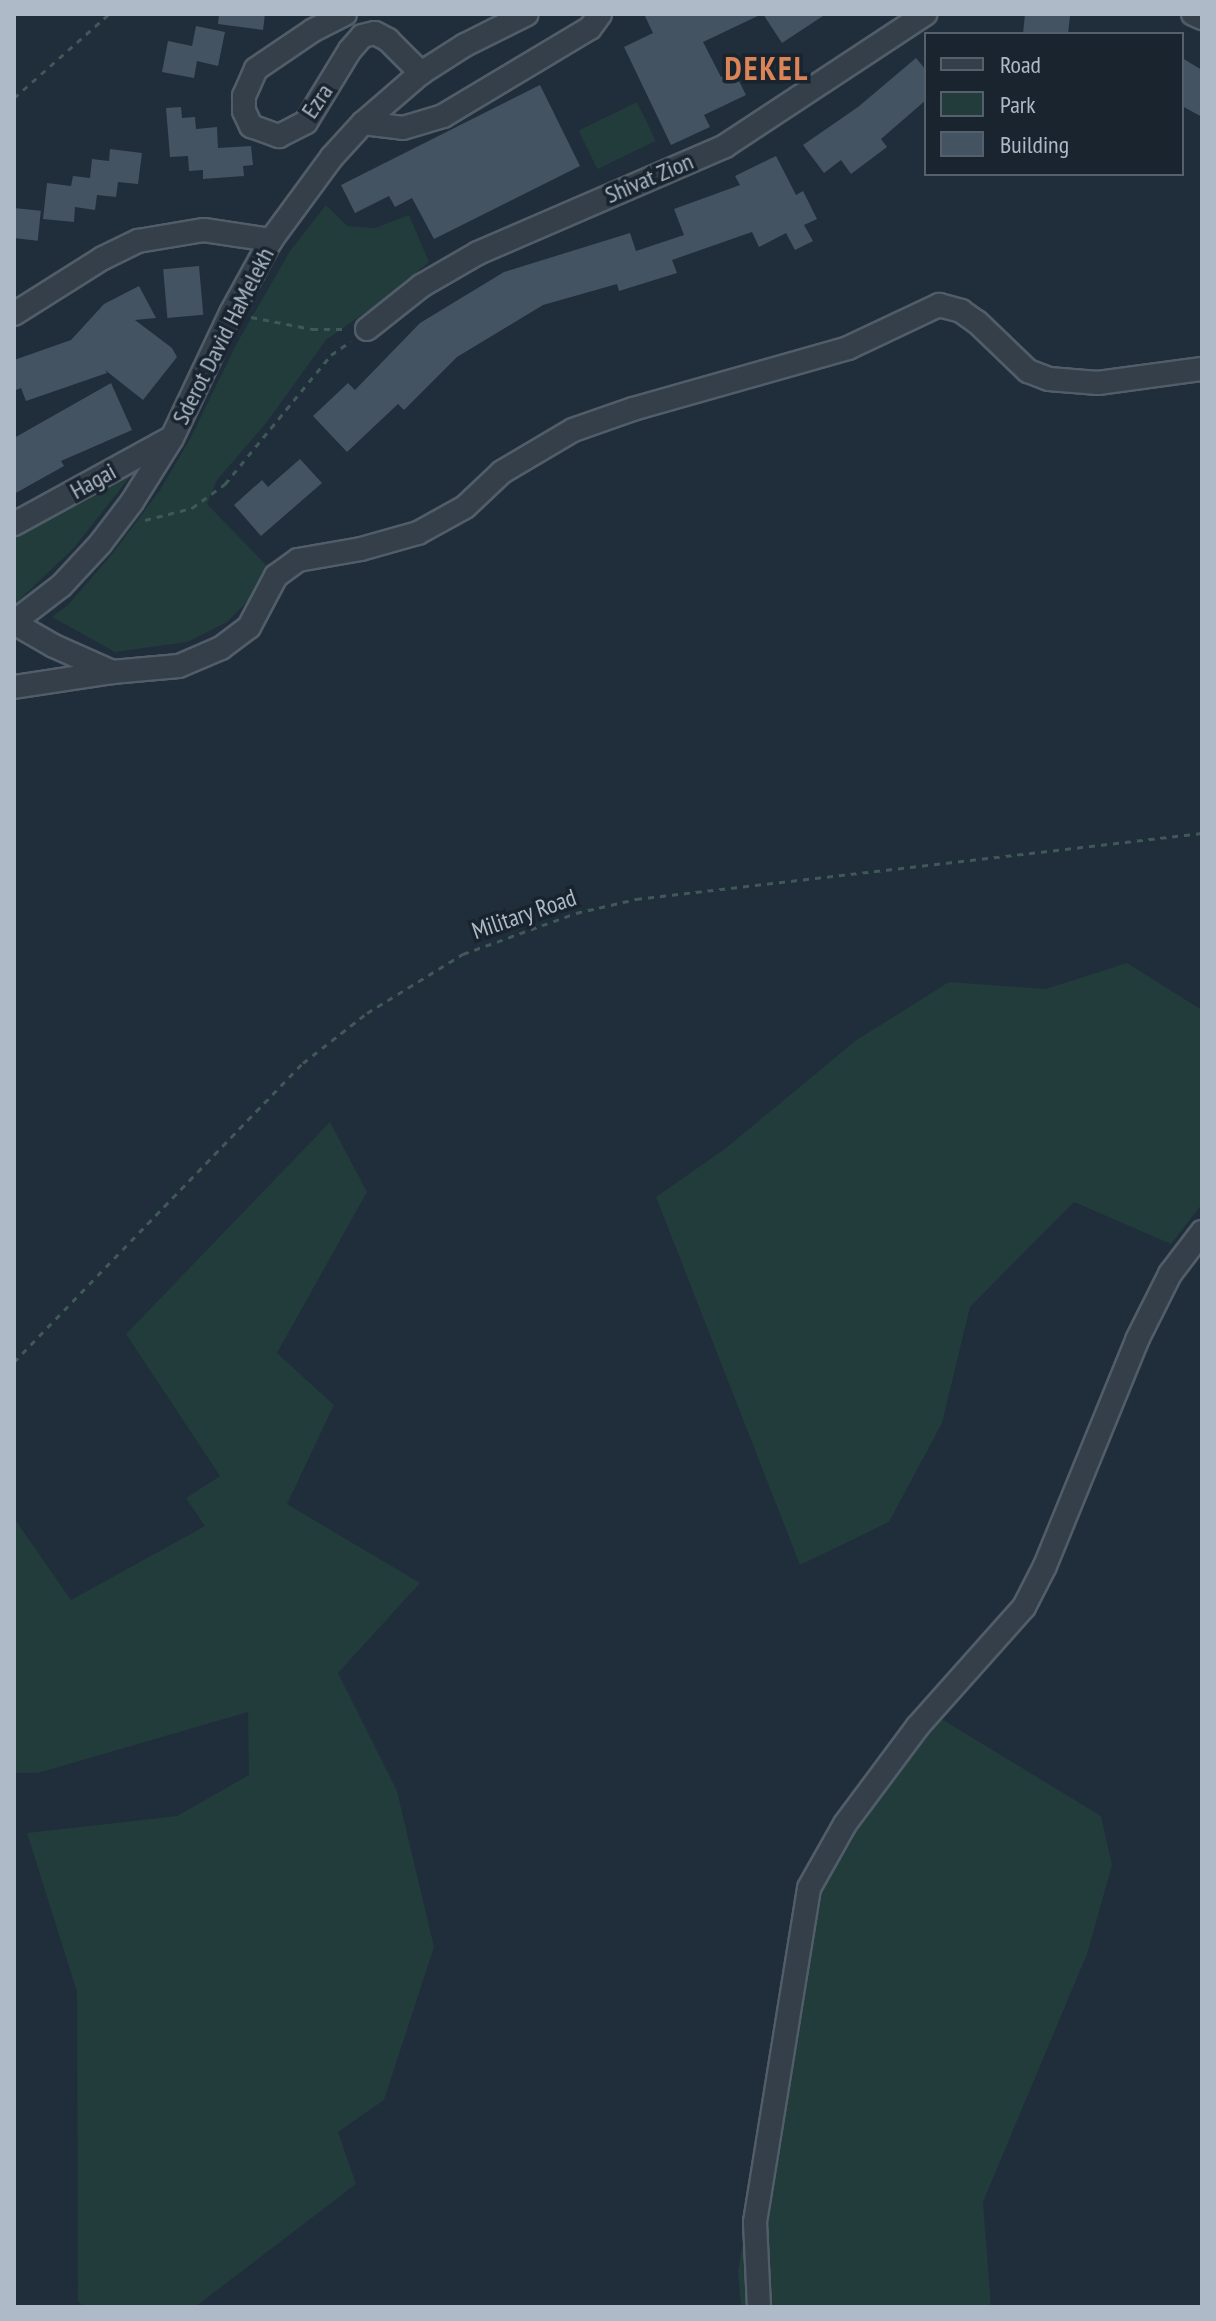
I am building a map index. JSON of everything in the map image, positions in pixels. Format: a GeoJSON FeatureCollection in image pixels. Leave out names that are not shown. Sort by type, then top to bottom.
{"type":"FeatureCollection","features":[{"type":"Feature","properties":{"kind":"street","name":"Ezra"},"geometry":{"type":"LineString","coordinates":[[345,14],[312,31],[256,69],[244,96],[244,111],[251,126],[279,136],[306,122],[350,50],[362,36],[375,33],[388,40],[421,73]]}},
{"type":"Feature","properties":{"kind":"street","name":"Sderot David HaMelekh"},"geometry":{"type":"LineString","coordinates":[[14,622],[61,586],[116,524],[172,438],[231,313],[271,240],[332,157],[363,123],[421,73],[465,45],[527,14]]}},
{"type":"Feature","properties":{"kind":"street"},"geometry":{"type":"LineString","coordinates":[[363,123],[403,128],[443,116],[590,28],[600,14]]}},
{"type":"Feature","properties":{"kind":"street","name":"Shivat Zion"},"geometry":{"type":"LineString","coordinates":[[367,329],[421,286],[478,253],[725,146],[925,14]]}},
{"type":"Feature","properties":{"kind":"street"},"geometry":{"type":"LineString","coordinates":[[1193,14],[1202,18]]}},
{"type":"Feature","properties":{"kind":"street"},"geometry":{"type":"LineString","coordinates":[[14,314],[103,258],[138,241],[204,230],[271,240]]}},
{"type":"Feature","properties":{"kind":"street"},"geometry":{"type":"LineString","coordinates":[[14,687],[112,672],[179,666],[221,648],[249,627],[276,576],[298,560],[361,549],[418,533],[465,507],[502,472],[573,430],[633,409],[848,348],[939,305],[961,311],[977,322],[1028,371],[1049,379],[1098,383],[1202,369]]}},
{"type":"Feature","properties":{"kind":"street","name":"Hagai"},"geometry":{"type":"LineString","coordinates":[[14,524],[172,438]]}},
{"type":"Feature","properties":{"kind":"street"},"geometry":{"type":"LineString","coordinates":[[14,622],[54,646],[112,672]]}},
{"type":"Feature","properties":{"kind":"street"},"geometry":{"type":"LineString","coordinates":[[759,2307],[755,2222],[809,1888],[845,1824],[918,1726],[1024,1607],[1045,1566],[1137,1340],[1170,1274],[1202,1232]]}},
{"type":"Feature","properties":{"kind":"path"},"geometry":{"type":"LineString","coordinates":[[14,98],[109,14]]}},
{"type":"Feature","properties":{"kind":"path"},"geometry":{"type":"LineString","coordinates":[[231,313],[312,329],[367,329]]}},
{"type":"Feature","properties":{"kind":"path"},"geometry":{"type":"LineString","coordinates":[[116,524],[192,508],[225,484],[331,355],[367,329]]}},
{"type":"Feature","properties":{"kind":"path","name":"Military Road"},"geometry":{"type":"LineString","coordinates":[[14,1362],[303,1063],[367,1013],[463,954],[576,913],[676,892],[1202,833]]}},
{"type":"Feature","properties":{"kind":"green space"},"geometry":{"type":"Polygon","coordinates":[[[637,102],[656,141],[597,169],[579,130],[637,102]]]}},
{"type":"Feature","properties":{"kind":"green space"},"geometry":{"type":"Polygon","coordinates":[[[326,205],[347,226],[375,228],[409,215],[429,262],[386,298],[326,340],[267,422],[217,480],[207,504],[269,568],[256,593],[227,622],[187,642],[115,652],[52,617],[69,604],[112,554],[160,490],[190,439],[237,343],[290,251],[326,205]]]}},
{"type":"Feature","properties":{"kind":"green space"},"geometry":{"type":"Polygon","coordinates":[[[133,473],[73,549],[14,605],[14,534],[133,473]]]}},
{"type":"Feature","properties":{"kind":"green space"},"geometry":{"type":"Polygon","coordinates":[[[1127,963],[1202,1010],[1202,1204],[1171,1244],[1074,1202],[970,1307],[942,1423],[889,1522],[800,1565],[656,1197],[726,1148],[855,1041],[949,982],[1046,989],[1127,963]]]}},
{"type":"Feature","properties":{"kind":"green space"},"geometry":{"type":"Polygon","coordinates":[[[330,1122],[367,1192],[277,1353],[334,1405],[287,1504],[420,1583],[338,1673],[397,1791],[434,1947],[384,2100],[338,2132],[356,2184],[195,2307],[83,2307],[78,2300],[77,1992],[27,1833],[177,1816],[249,1775],[248,1712],[38,1773],[14,1773],[14,1518],[71,1600],[205,1526],[186,1498],[220,1476],[126,1334],[330,1122]]]}},
{"type":"Feature","properties":{"kind":"green space"},"geometry":{"type":"Polygon","coordinates":[[[922,1707],[1101,1816],[1112,1865],[1087,1954],[983,2202],[991,2307],[741,2307],[738,2272],[801,1880],[922,1707]]]}},
{"type":"Feature","properties":{"kind":"building"},"geometry":{"type":"Polygon","coordinates":[[[219,14],[265,14],[263,30],[218,24],[219,14]]]}},
{"type":"Feature","properties":{"kind":"building"},"geometry":{"type":"Polygon","coordinates":[[[644,14],[762,14],[703,42],[721,77],[734,71],[746,95],[704,115],[710,127],[671,145],[624,47],[653,33],[644,14]]]}},
{"type":"Feature","properties":{"kind":"building"},"geometry":{"type":"Polygon","coordinates":[[[763,14],[826,14],[782,43],[763,14]]]}},
{"type":"Feature","properties":{"kind":"building"},"geometry":{"type":"Polygon","coordinates":[[[1025,14],[1070,16],[1068,32],[1023,32],[1025,14]]]}},
{"type":"Feature","properties":{"kind":"building"},"geometry":{"type":"Polygon","coordinates":[[[196,26],[225,32],[218,66],[197,61],[194,78],[162,72],[168,41],[192,46],[196,26]]]}},
{"type":"Feature","properties":{"kind":"building"},"geometry":{"type":"Polygon","coordinates":[[[916,58],[924,68],[924,102],[881,139],[887,147],[851,174],[841,160],[824,173],[803,145],[858,107],[916,58]]]}},
{"type":"Feature","properties":{"kind":"building"},"geometry":{"type":"Polygon","coordinates":[[[1184,59],[1202,70],[1202,117],[1184,107],[1184,59]]]}},
{"type":"Feature","properties":{"kind":"building"},"geometry":{"type":"Polygon","coordinates":[[[540,85],[580,166],[434,239],[412,198],[395,207],[389,196],[355,213],[341,185],[540,85]]]}},
{"type":"Feature","properties":{"kind":"building"},"geometry":{"type":"Polygon","coordinates":[[[181,107],[182,118],[195,117],[196,129],[217,127],[218,148],[251,146],[253,165],[243,166],[244,176],[203,179],[203,170],[189,171],[188,156],[170,157],[166,108],[181,107]]]}},
{"type":"Feature","properties":{"kind":"building"},"geometry":{"type":"Polygon","coordinates":[[[110,149],[142,153],[138,184],[118,182],[116,197],[97,195],[95,210],[75,207],[74,222],[43,219],[47,183],[71,186],[73,176],[90,178],[92,159],[109,161],[110,149]]]}},
{"type":"Feature","properties":{"kind":"building"},"geometry":{"type":"Polygon","coordinates":[[[776,156],[796,195],[803,191],[817,219],[804,225],[813,241],[795,250],[786,233],[759,247],[752,232],[672,260],[677,273],[619,291],[617,284],[543,305],[457,357],[404,410],[398,404],[347,452],[313,416],[348,383],[355,390],[420,323],[504,272],[630,233],[636,251],[684,235],[674,209],[740,185],[735,176],[776,156]]]}},
{"type":"Feature","properties":{"kind":"building"},"geometry":{"type":"Polygon","coordinates":[[[14,208],[41,211],[38,241],[14,238],[14,208]]]}},
{"type":"Feature","properties":{"kind":"building"},"geometry":{"type":"Polygon","coordinates":[[[199,266],[203,315],[167,318],[163,269],[199,266]]]}},
{"type":"Feature","properties":{"kind":"building"},"geometry":{"type":"Polygon","coordinates":[[[139,286],[156,318],[135,320],[172,348],[177,357],[143,400],[105,370],[107,373],[26,401],[21,388],[14,391],[14,360],[71,340],[104,304],[139,286]]]}},
{"type":"Feature","properties":{"kind":"building"},"geometry":{"type":"Polygon","coordinates":[[[111,383],[132,430],[61,461],[64,466],[14,494],[14,438],[111,383]]]}},
{"type":"Feature","properties":{"kind":"building"},"geometry":{"type":"Polygon","coordinates":[[[300,459],[322,483],[261,536],[234,505],[262,480],[268,487],[300,459]]]}},
{"type":"Feature","properties":{"kind":"district","name":"DEKEL"},"geometry":{"type":"Point","coordinates":[767,68]}}]}
